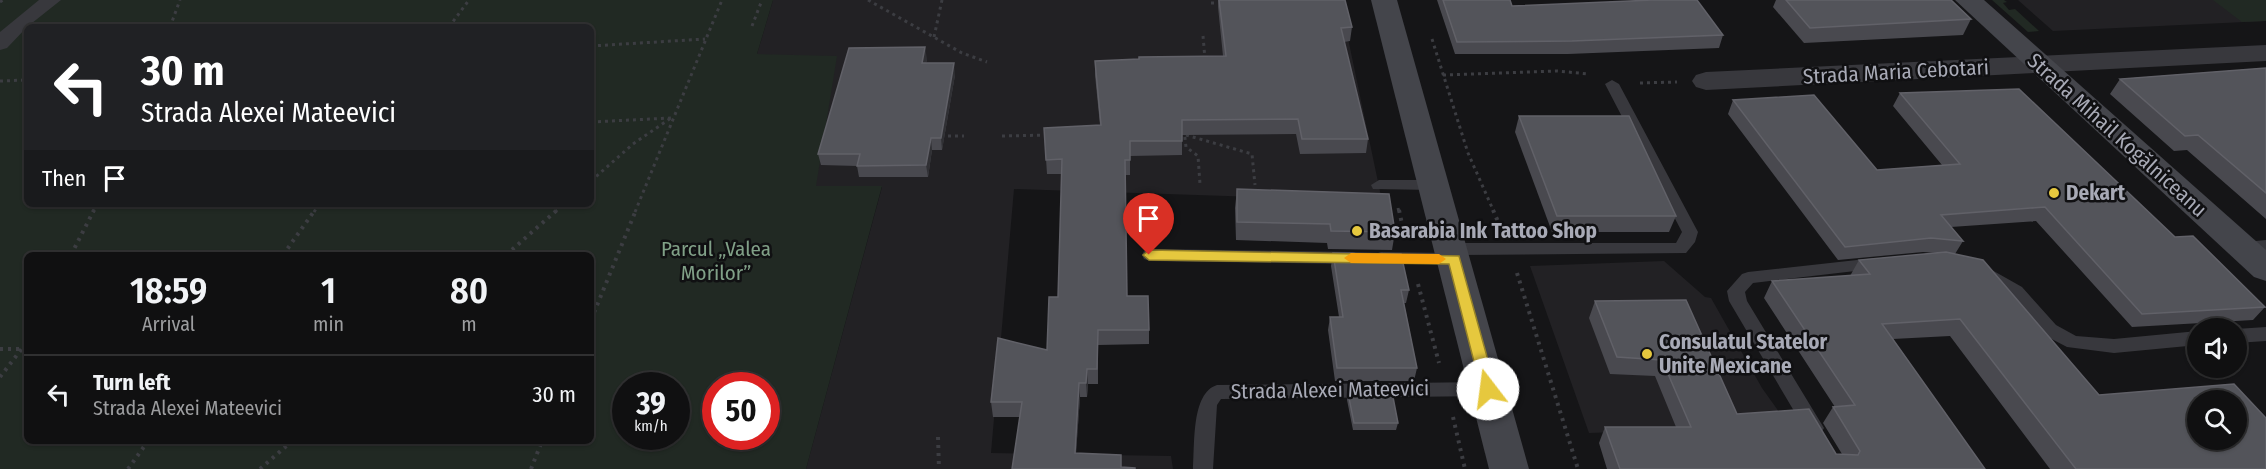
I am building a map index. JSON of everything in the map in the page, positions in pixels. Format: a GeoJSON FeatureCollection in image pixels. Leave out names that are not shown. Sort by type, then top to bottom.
{"type":"FeatureCollection","features":[{"type":"Feature","properties":{"kind":"main road"},"geometry":{"type":"LineString","coordinates":[[1384,0],[1509,469]]}},
{"type":"Feature","properties":{"kind":"main road","name":"Strada Mihail Kogălniceanu"},"geometry":{"type":"LineString","coordinates":[[1968,0],[2038,65],[2254,247],[2266,269]]}},
{"type":"Feature","properties":{"kind":"street"},"geometry":{"type":"LineString","coordinates":[[0,44],[18,25],[51,0]]}},
{"type":"Feature","properties":{"kind":"street","name":"Strada Maria Cebotari"},"geometry":{"type":"LineString","coordinates":[[1706,81],[2266,53]]}},
{"type":"Feature","properties":{"kind":"lane"},"geometry":{"type":"LineString","coordinates":[[1149,255],[1453,254],[1509,249],[1680,249],[1687,242],[1690,232],[1612,84]]}},
{"type":"Feature","properties":{"kind":"lane"},"geometry":{"type":"LineString","coordinates":[[1379,185],[1434,185]]}},
{"type":"Feature","properties":{"kind":"lane"},"geometry":{"type":"LineString","coordinates":[[1821,440],[1738,302],[1736,291],[1748,278],[1889,263]]}},
{"type":"Feature","properties":{"kind":"lane"},"geometry":{"type":"LineString","coordinates":[[1971,264],[2016,291],[2050,330],[2073,342],[2114,346],[2187,339]]}},
{"type":"Feature","properties":{"kind":"lane"},"geometry":{"type":"LineString","coordinates":[[2247,335],[2266,334]]}},
{"type":"Feature","properties":{"kind":"lane","name":"Strada Alexei Mateevici"},"geometry":{"type":"LineString","coordinates":[[1203,469],[1208,405],[1210,398],[1217,392],[1488,389]]}},
{"type":"Feature","properties":{"kind":"path"},"geometry":{"type":"LineString","coordinates":[[171,24],[180,0]]}},
{"type":"Feature","properties":{"kind":"path"},"geometry":{"type":"LineString","coordinates":[[451,24],[469,0]]}},
{"type":"Feature","properties":{"kind":"path"},"geometry":{"type":"LineString","coordinates":[[594,313],[722,0]]}},
{"type":"Feature","properties":{"kind":"path"},"geometry":{"type":"LineString","coordinates":[[752,26],[762,0]]}},
{"type":"Feature","properties":{"kind":"path"},"geometry":{"type":"LineString","coordinates":[[868,0],[962,53],[987,62]]}},
{"type":"Feature","properties":{"kind":"path"},"geometry":{"type":"LineString","coordinates":[[934,37],[942,0]]}},
{"type":"Feature","properties":{"kind":"path"},"geometry":{"type":"LineString","coordinates":[[1211,3],[1234,2]]}},
{"type":"Feature","properties":{"kind":"path"},"geometry":{"type":"LineString","coordinates":[[1203,36],[1205,61],[1215,61]]}},
{"type":"Feature","properties":{"kind":"path"},"geometry":{"type":"LineString","coordinates":[[594,46],[705,39]]}},
{"type":"Feature","properties":{"kind":"path"},"geometry":{"type":"LineString","coordinates":[[1432,39],[1468,153],[1509,249],[1578,469]]}},
{"type":"Feature","properties":{"kind":"path"},"geometry":{"type":"LineString","coordinates":[[1443,75],[1574,71],[1612,84],[1706,81]]}},
{"type":"Feature","properties":{"kind":"path"},"geometry":{"type":"LineString","coordinates":[[0,81],[24,80]]}},
{"type":"Feature","properties":{"kind":"path"},"geometry":{"type":"LineString","coordinates":[[594,122],[672,118]]}},
{"type":"Feature","properties":{"kind":"path"},"geometry":{"type":"LineString","coordinates":[[594,178],[633,144],[672,118]]}},
{"type":"Feature","properties":{"kind":"path"},"geometry":{"type":"LineString","coordinates":[[1181,127],[1186,135],[1186,147],[1198,156],[1200,184]]}},
{"type":"Feature","properties":{"kind":"path"},"geometry":{"type":"LineString","coordinates":[[1002,136],[1054,135]]}},
{"type":"Feature","properties":{"kind":"path"},"geometry":{"type":"LineString","coordinates":[[1186,135],[1252,154],[1255,185]]}},
{"type":"Feature","properties":{"kind":"path"},"geometry":{"type":"LineString","coordinates":[[937,136],[964,136]]}},
{"type":"Feature","properties":{"kind":"path"},"geometry":{"type":"LineString","coordinates":[[73,252],[95,207]]}},
{"type":"Feature","properties":{"kind":"path"},"geometry":{"type":"LineString","coordinates":[[285,252],[318,207]]}},
{"type":"Feature","properties":{"kind":"path"},"geometry":{"type":"LineString","coordinates":[[509,252],[561,207]]}},
{"type":"Feature","properties":{"kind":"path"},"geometry":{"type":"LineString","coordinates":[[0,349],[24,349]]}},
{"type":"Feature","properties":{"kind":"path"},"geometry":{"type":"LineString","coordinates":[[0,377],[24,350]]}},
{"type":"Feature","properties":{"kind":"path"},"geometry":{"type":"LineString","coordinates":[[938,437],[939,469]]}},
{"type":"Feature","properties":{"kind":"path"},"geometry":{"type":"LineString","coordinates":[[128,469],[146,444]]}},
{"type":"Feature","properties":{"kind":"path"},"geometry":{"type":"LineString","coordinates":[[260,469],[289,444]]}},
{"type":"Feature","properties":{"kind":"path"},"geometry":{"type":"LineString","coordinates":[[531,469],[541,444]]}},
{"type":"Feature","properties":{"kind":"shaded area"},"geometry":{"type":"Polygon","coordinates":[[[773,0],[1340,0],[1382,201],[1014,189],[991,453],[1171,456],[1173,469],[806,469],[882,187],[815,186],[757,54],[773,0]]]}},
{"type":"Feature","properties":{"kind":"shaded area"},"geometry":{"type":"Polygon","coordinates":[[[2018,0],[2266,0],[2266,21],[2053,31],[2018,0]]]}},
{"type":"Feature","properties":{"kind":"shaded area"},"geometry":{"type":"Polygon","coordinates":[[[1664,261],[1705,297],[1711,298],[1762,388],[1789,426],[1589,433],[1530,266],[1664,261]]]}},
{"type":"Feature","properties":{"kind":"green space","name":"Parcul „Valea Morilor”"},"geometry":{"type":"Polygon","coordinates":[[[0,0],[773,0],[757,54],[837,56],[816,186],[882,186],[806,469],[0,469],[0,0]]]}},
{"type":"Feature","properties":{"kind":"green space"},"geometry":{"type":"Polygon","coordinates":[[[1992,0],[2004,0],[2007,2],[2003,3],[2009,10],[2015,9],[2039,31],[2028,32],[1992,0]]]}},
{"type":"Feature","properties":{"kind":"green space"},"geometry":{"type":"Polygon","coordinates":[[[2213,0],[2266,0],[2266,21],[2242,22],[2213,0]]]}},
{"type":"Feature","properties":{"kind":"building"},"geometry":{"type":"Polygon","coordinates":[[[1219,0],[1345,0],[1352,27],[1341,28],[1368,139],[1302,139],[1298,119],[1182,120],[1182,141],[1130,141],[1130,160],[1125,160],[1127,296],[1148,296],[1149,330],[1098,330],[1097,369],[1087,369],[1086,383],[1079,383],[1075,453],[1121,455],[1121,467],[1135,469],[1012,469],[1022,402],[991,402],[998,338],[1047,350],[1049,297],[1058,297],[1062,159],[1046,160],[1044,128],[1101,125],[1095,61],[1139,59],[1139,57],[1226,56],[1219,0]]]}},
{"type":"Feature","properties":{"kind":"building"},"geometry":{"type":"Polygon","coordinates":[[[1443,0],[1510,0],[1512,6],[1697,0],[1723,35],[1572,41],[1457,42],[1443,0]]]}},
{"type":"Feature","properties":{"kind":"building"},"geometry":{"type":"Polygon","coordinates":[[[1786,0],[1951,0],[1971,19],[1810,28],[1786,0]]]}},
{"type":"Feature","properties":{"kind":"building"},"geometry":{"type":"Polygon","coordinates":[[[925,47],[922,63],[954,63],[941,138],[931,138],[926,165],[857,166],[860,154],[818,154],[849,48],[925,47]]]}},
{"type":"Feature","properties":{"kind":"building"},"geometry":{"type":"Polygon","coordinates":[[[2266,68],[2266,193],[2198,135],[2185,136],[2120,79],[2266,68]]]}},
{"type":"Feature","properties":{"kind":"building"},"geometry":{"type":"Polygon","coordinates":[[[2019,89],[2175,237],[2193,236],[2265,307],[2142,314],[2045,207],[1941,215],[1963,241],[1931,238],[1845,247],[1733,100],[1814,95],[1877,170],[1960,164],[1900,93],[2019,89]]]}},
{"type":"Feature","properties":{"kind":"building"},"geometry":{"type":"Polygon","coordinates":[[[1519,116],[1629,116],[1676,216],[1557,216],[1519,116]]]}},
{"type":"Feature","properties":{"kind":"building"},"geometry":{"type":"Polygon","coordinates":[[[1237,189],[1389,194],[1395,232],[1331,231],[1330,224],[1237,222],[1237,189]]]}},
{"type":"Feature","properties":{"kind":"building"},"geometry":{"type":"Polygon","coordinates":[[[1946,252],[1983,260],[2099,395],[2234,384],[2240,390],[2187,390],[2187,450],[2247,450],[2247,398],[2266,418],[2266,469],[2076,469],[1960,319],[1882,324],[1985,469],[1620,469],[1605,427],[1691,427],[1662,360],[1617,357],[1595,301],[1686,300],[1737,414],[1809,409],[1836,454],[1858,455],[1860,451],[1833,407],[1855,405],[1772,281],[1870,274],[1859,260],[1946,252]]]}},
{"type":"Feature","properties":{"kind":"building"},"geometry":{"type":"Polygon","coordinates":[[[1333,253],[1401,254],[1409,290],[1401,290],[1417,368],[1337,368],[1330,317],[1343,317],[1333,253]]]}},
{"type":"Feature","properties":{"kind":"building"},"geometry":{"type":"Polygon","coordinates":[[[1392,392],[1398,423],[1354,423],[1348,393],[1392,392]]]}},
{"type":"Feature","properties":{"kind":"slow traffic"},"geometry":{"type":"LineString","coordinates":[[1351,258],[1439,259]]}},
{"type":"Feature","properties":{"kind":"place","name":"Dekart"},"geometry":{"type":"Point","coordinates":[2054,193]}},
{"type":"Feature","properties":{"kind":"place","name":"Basarabia Ink Tattoo Shop"},"geometry":{"type":"Point","coordinates":[1357,231]}},
{"type":"Feature","properties":{"kind":"place","name":"Consulatul Statelor Unite Mexicane"},"geometry":{"type":"Point","coordinates":[1647,354]}},
{"type":"Feature","properties":{"kind":"route"},"geometry":{"type":"LineString","coordinates":[[1149,255],[1454,259],[1488,389]]}}]}
